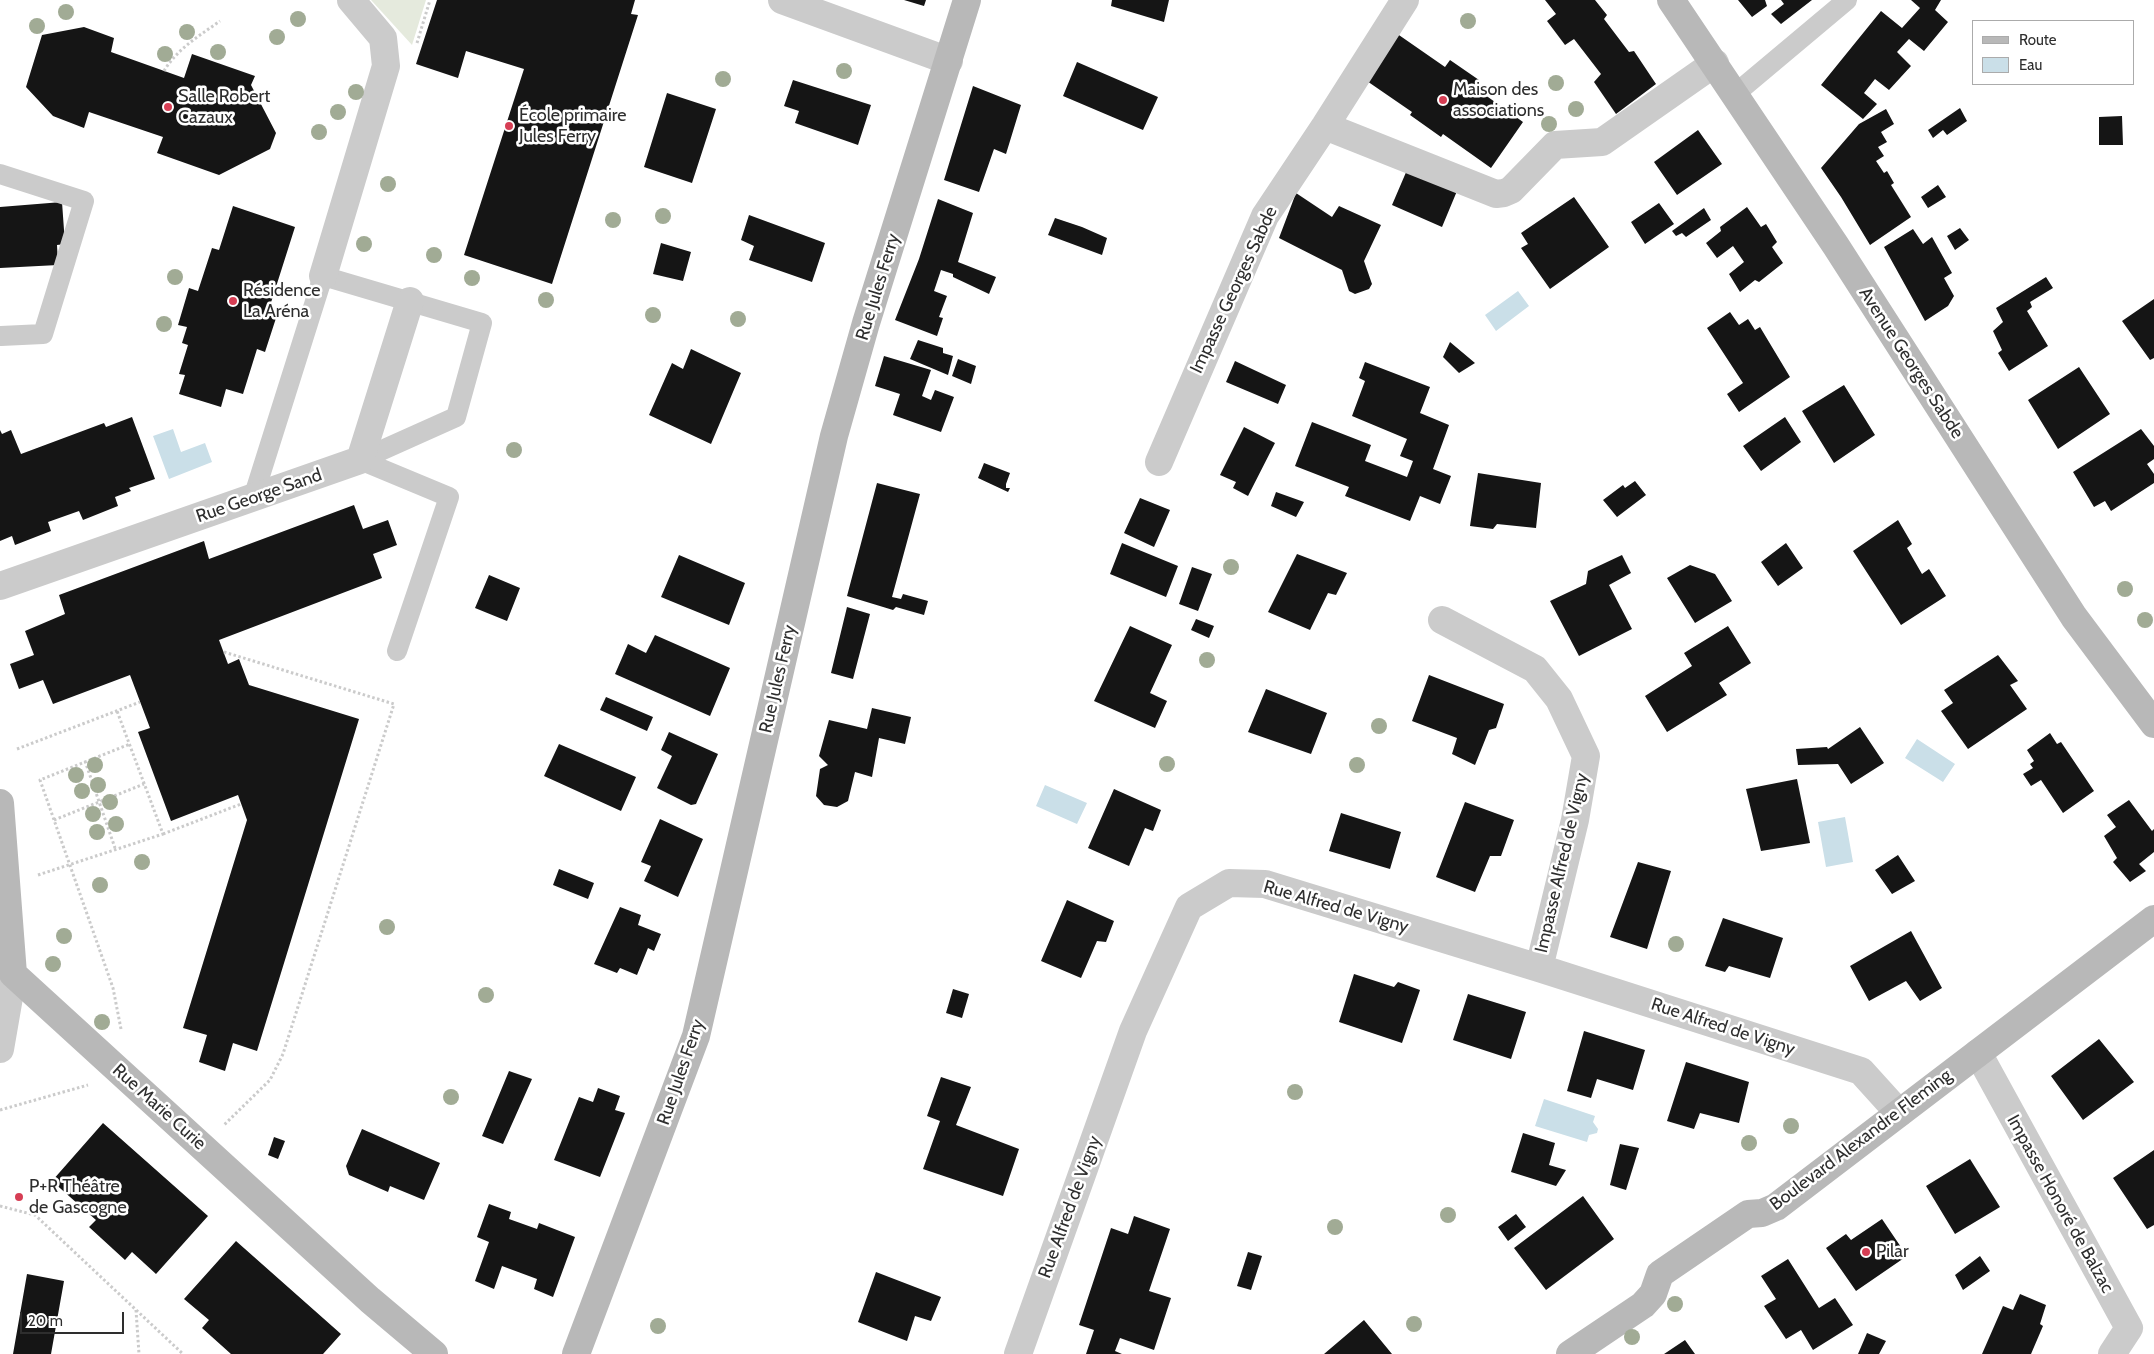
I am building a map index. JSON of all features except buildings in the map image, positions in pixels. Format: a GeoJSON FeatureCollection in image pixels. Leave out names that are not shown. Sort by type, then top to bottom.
{"type":"FeatureCollection","features":[{"type":"Feature","properties":{"kind":"street"},"geometry":{"type":"LineString","coordinates":[[322,276],[386,66],[383,38],[350,0]]}},
{"type":"Feature","properties":{"kind":"street"},"geometry":{"type":"LineString","coordinates":[[782,0],[949,61]]}},
{"type":"Feature","properties":{"kind":"street","name":"Rue Jules Ferry"},"geometry":{"type":"LineString","coordinates":[[576,1354],[696,1036],[834,436],[866,323],[967,0]]}},
{"type":"Feature","properties":{"kind":"street","name":"Impasse Georges Sabde"},"geometry":{"type":"LineString","coordinates":[[1159,462],[1265,216],[1405,0]]}},
{"type":"Feature","properties":{"kind":"street","name":"Avenue Georges Sabde"},"geometry":{"type":"LineString","coordinates":[[1671,0],[1736,94],[1836,246],[2074,617],[2154,724]]}},
{"type":"Feature","properties":{"kind":"street"},"geometry":{"type":"LineString","coordinates":[[1325,126],[1496,194],[1504,193],[1510,190],[1555,145],[1602,142],[1715,63]]}},
{"type":"Feature","properties":{"kind":"street"},"geometry":{"type":"LineString","coordinates":[[360,460],[410,301]]}},
{"type":"Feature","properties":{"kind":"street","name":"Rue George Sand"},"geometry":{"type":"LineString","coordinates":[[0,586],[360,460]]}},
{"type":"Feature","properties":{"kind":"street","name":"Impasse Alfred de Vigny"},"geometry":{"type":"LineString","coordinates":[[1442,620],[1535,669],[1559,699],[1586,756],[1575,820],[1539,968]]}},
{"type":"Feature","properties":{"kind":"street"},"geometry":{"type":"LineString","coordinates":[[0,803],[13,974],[0,1049]]}},
{"type":"Feature","properties":{"kind":"street","name":"Rue Alfred de Vigny"},"geometry":{"type":"LineString","coordinates":[[1018,1354],[1133,1031],[1189,907],[1229,883],[1265,884],[1539,968],[1861,1071],[1900,1113]]}},
{"type":"Feature","properties":{"kind":"street","name":"Boulevard Alexandre Fleming"},"geometry":{"type":"LineString","coordinates":[[1570,1354],[1643,1305],[1653,1294],[1660,1274],[1748,1214],[1762,1213],[1776,1207],[2154,919]]}},
{"type":"Feature","properties":{"kind":"street","name":"Rue Marie Curie"},"geometry":{"type":"LineString","coordinates":[[13,974],[363,1294],[434,1354]]}},
{"type":"Feature","properties":{"kind":"street","name":"Impasse Honoré de Balzac"},"geometry":{"type":"LineString","coordinates":[[1978,1053],[2128,1328],[2112,1354]]}},
{"type":"Feature","properties":{"kind":"lane"},"geometry":{"type":"LineString","coordinates":[[1736,94],[1848,0]]}},
{"type":"Feature","properties":{"kind":"lane"},"geometry":{"type":"LineString","coordinates":[[0,174],[84,201],[42,334],[1,336]]}},
{"type":"Feature","properties":{"kind":"lane"},"geometry":{"type":"LineString","coordinates":[[253,498],[322,276],[482,323],[456,417],[360,460]]}},
{"type":"Feature","properties":{"kind":"lane"},"geometry":{"type":"LineString","coordinates":[[360,460],[449,497],[397,651]]}},
{"type":"Feature","properties":{"kind":"path"},"geometry":{"type":"LineString","coordinates":[[164,71],[177,53],[220,21]]}},
{"type":"Feature","properties":{"kind":"path"},"geometry":{"type":"LineString","coordinates":[[222,1128],[270,1080],[283,1054],[394,704],[224,652]]}},
{"type":"Feature","properties":{"kind":"path"},"geometry":{"type":"LineString","coordinates":[[17,749],[140,702]]}},
{"type":"Feature","properties":{"kind":"path"},"geometry":{"type":"LineString","coordinates":[[117,710],[163,834]]}},
{"type":"Feature","properties":{"kind":"path"},"geometry":{"type":"LineString","coordinates":[[0,1110],[95,1083],[114,1066],[125,1047],[113,988],[40,780],[130,744]]}},
{"type":"Feature","properties":{"kind":"path"},"geometry":{"type":"LineString","coordinates":[[85,761],[115,848]]}},
{"type":"Feature","properties":{"kind":"path"},"geometry":{"type":"LineString","coordinates":[[54,820],[144,784]]}},
{"type":"Feature","properties":{"kind":"path"},"geometry":{"type":"LineString","coordinates":[[37,875],[115,848],[163,834],[241,804]]}},
{"type":"Feature","properties":{"kind":"path"},"geometry":{"type":"LineString","coordinates":[[0,1206],[35,1215],[136,1309],[181,1354]]}},
{"type":"Feature","properties":{"kind":"path"},"geometry":{"type":"LineString","coordinates":[[136,1309],[140,1354]]}},
{"type":"Feature","properties":{"kind":"shaded area"},"geometry":{"type":"Polygon","coordinates":[[[371,0],[426,0],[412,45],[371,0]]]}},
{"type":"Feature","properties":{"kind":"water"},"geometry":{"type":"Polygon","coordinates":[[[1518,291],[1529,306],[1496,331],[1485,315],[1518,291]]]}},
{"type":"Feature","properties":{"kind":"water"},"geometry":{"type":"Polygon","coordinates":[[[173,429],[181,452],[205,443],[212,462],[169,479],[153,436],[173,429]]]}},
{"type":"Feature","properties":{"kind":"water"},"geometry":{"type":"Polygon","coordinates":[[[1917,739],[1955,764],[1943,782],[1905,758],[1917,739]]]}},
{"type":"Feature","properties":{"kind":"water"},"geometry":{"type":"Polygon","coordinates":[[[1045,785],[1087,803],[1077,824],[1036,806],[1045,785]]]}},
{"type":"Feature","properties":{"kind":"water"},"geometry":{"type":"Polygon","coordinates":[[[1845,817],[1853,862],[1826,867],[1818,822],[1845,817]]]}},
{"type":"Feature","properties":{"kind":"water"},"geometry":{"type":"Polygon","coordinates":[[[1544,1099],[1595,1116],[1593,1122],[1598,1129],[1597,1133],[1589,1135],[1587,1142],[1535,1126],[1544,1099]]]}},
{"type":"Feature","properties":{"kind":"place","name":"Maison des associations"},"geometry":{"type":"Point","coordinates":[1443,100]}},
{"type":"Feature","properties":{"kind":"place","name":"Salle Robert Cazaux"},"geometry":{"type":"Point","coordinates":[168,107]}},
{"type":"Feature","properties":{"kind":"place","name":"École primaire Jules Ferry"},"geometry":{"type":"Point","coordinates":[509,126]}},
{"type":"Feature","properties":{"kind":"place","name":"Résidence La Aréna"},"geometry":{"type":"Point","coordinates":[233,301]}},
{"type":"Feature","properties":{"kind":"place","name":"P+R Théâtre de Gascogne"},"geometry":{"type":"Point","coordinates":[19,1197]}},
{"type":"Feature","properties":{"kind":"place","name":"Pilar"},"geometry":{"type":"Point","coordinates":[1866,1252]}}]}
